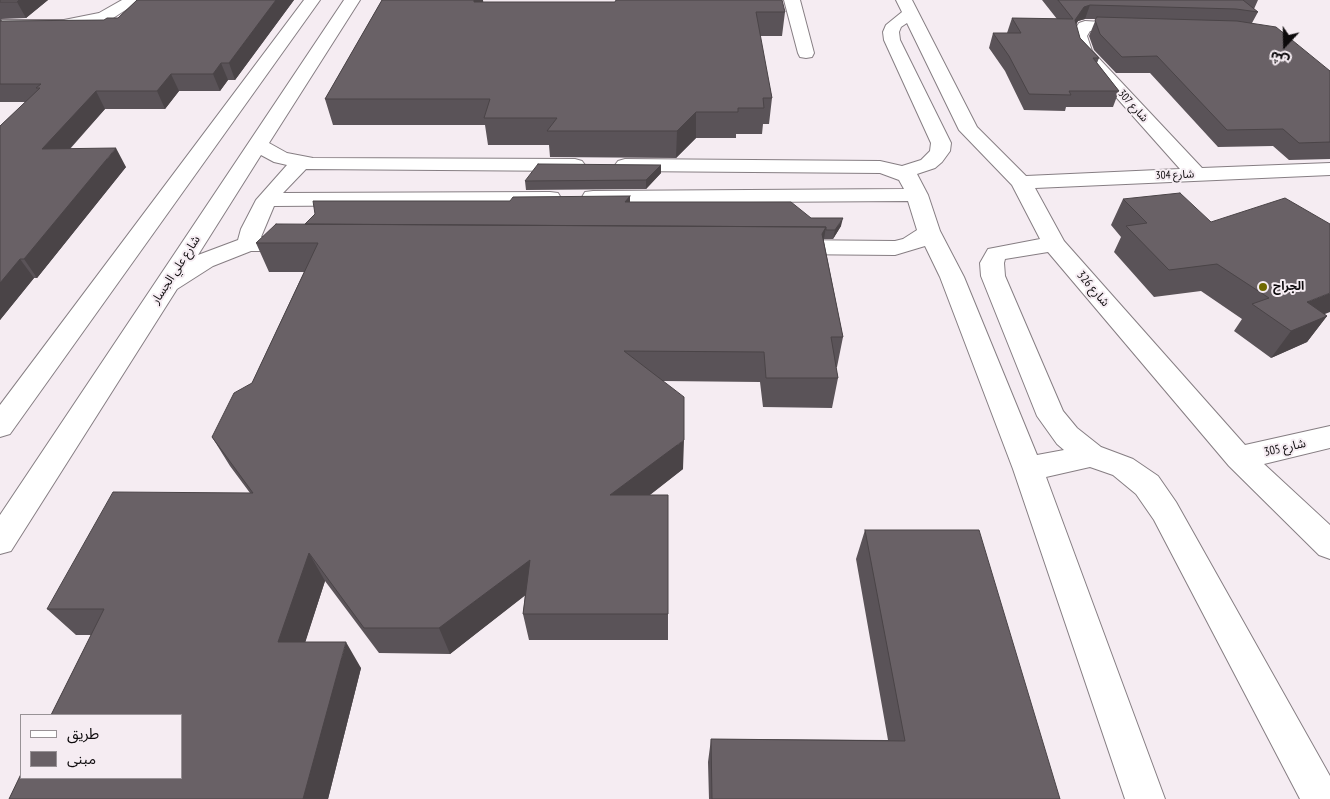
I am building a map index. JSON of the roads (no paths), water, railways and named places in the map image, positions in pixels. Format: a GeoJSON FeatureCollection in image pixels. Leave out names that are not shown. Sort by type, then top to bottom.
{"type":"FeatureCollection","features":[{"type":"Feature","properties":{"kind":"street"},"geometry":{"type":"LineString","coordinates":[[0,25],[64,25],[104,17],[133,0]]}},
{"type":"Feature","properties":{"kind":"street"},"geometry":{"type":"LineString","coordinates":[[0,426],[312,0]]}},
{"type":"Feature","properties":{"kind":"street","name":"شارع علي الجسار"},"geometry":{"type":"LineString","coordinates":[[0,541],[352,0]]}},
{"type":"Feature","properties":{"kind":"street"},"geometry":{"type":"LineString","coordinates":[[792,0],[806,53]]}},
{"type":"Feature","properties":{"kind":"street"},"geometry":{"type":"LineString","coordinates":[[258,144],[281,158],[300,162],[880,166],[903,172],[928,164],[940,151],[941,143],[892,40],[891,32],[894,25],[907,6]]}},
{"type":"Feature","properties":{"kind":"street","name":"شارع 326"},"geometry":{"type":"LineString","coordinates":[[907,6],[970,130],[1021,182],[1054,244],[1239,458],[1330,545]]}},
{"type":"Feature","properties":{"kind":"street","name":"شارع 307"},"geometry":{"type":"LineString","coordinates":[[1143,28],[1085,26],[1078,36],[1084,52],[1196,174]]}},
{"type":"Feature","properties":{"kind":"street"},"geometry":{"type":"LineString","coordinates":[[281,41],[301,45],[325,41]]}},
{"type":"Feature","properties":{"kind":"street"},"geometry":{"type":"LineString","coordinates":[[248,87],[275,84],[294,88]]}},
{"type":"Feature","properties":{"kind":"street"},"geometry":{"type":"LineString","coordinates":[[248,244],[252,229],[267,200],[277,186],[300,162]]}},
{"type":"Feature","properties":{"kind":"street","name":"شارع 304"},"geometry":{"type":"LineString","coordinates":[[1021,182],[1330,169]]}},
{"type":"Feature","properties":{"kind":"street"},"geometry":{"type":"LineString","coordinates":[[903,172],[911,181],[929,231],[952,277],[1028,469],[1145,799]]}},
{"type":"Feature","properties":{"kind":"street"},"geometry":{"type":"LineString","coordinates":[[267,200],[917,195]]}},
{"type":"Feature","properties":{"kind":"street"},"geometry":{"type":"LineString","coordinates":[[765,247],[895,248],[916,241],[929,231]]}},
{"type":"Feature","properties":{"kind":"street"},"geometry":{"type":"LineString","coordinates":[[166,286],[205,262],[248,244],[316,244]]}},
{"type":"Feature","properties":{"kind":"street"},"geometry":{"type":"LineString","coordinates":[[1054,244],[996,254],[992,263],[993,276],[1051,416],[1067,436],[1091,455],[1123,467],[1147,485],[1165,511],[1321,799]]}},
{"type":"Feature","properties":{"kind":"street","name":"شارع 305"},"geometry":{"type":"LineString","coordinates":[[1239,458],[1330,437]]}},
{"type":"Feature","properties":{"kind":"street"},"geometry":{"type":"LineString","coordinates":[[1028,469],[1091,455]]}},
{"type":"Feature","properties":{"kind":"place","name":"الجراح"},"geometry":{"type":"Point","coordinates":[1263,287]}}]}
